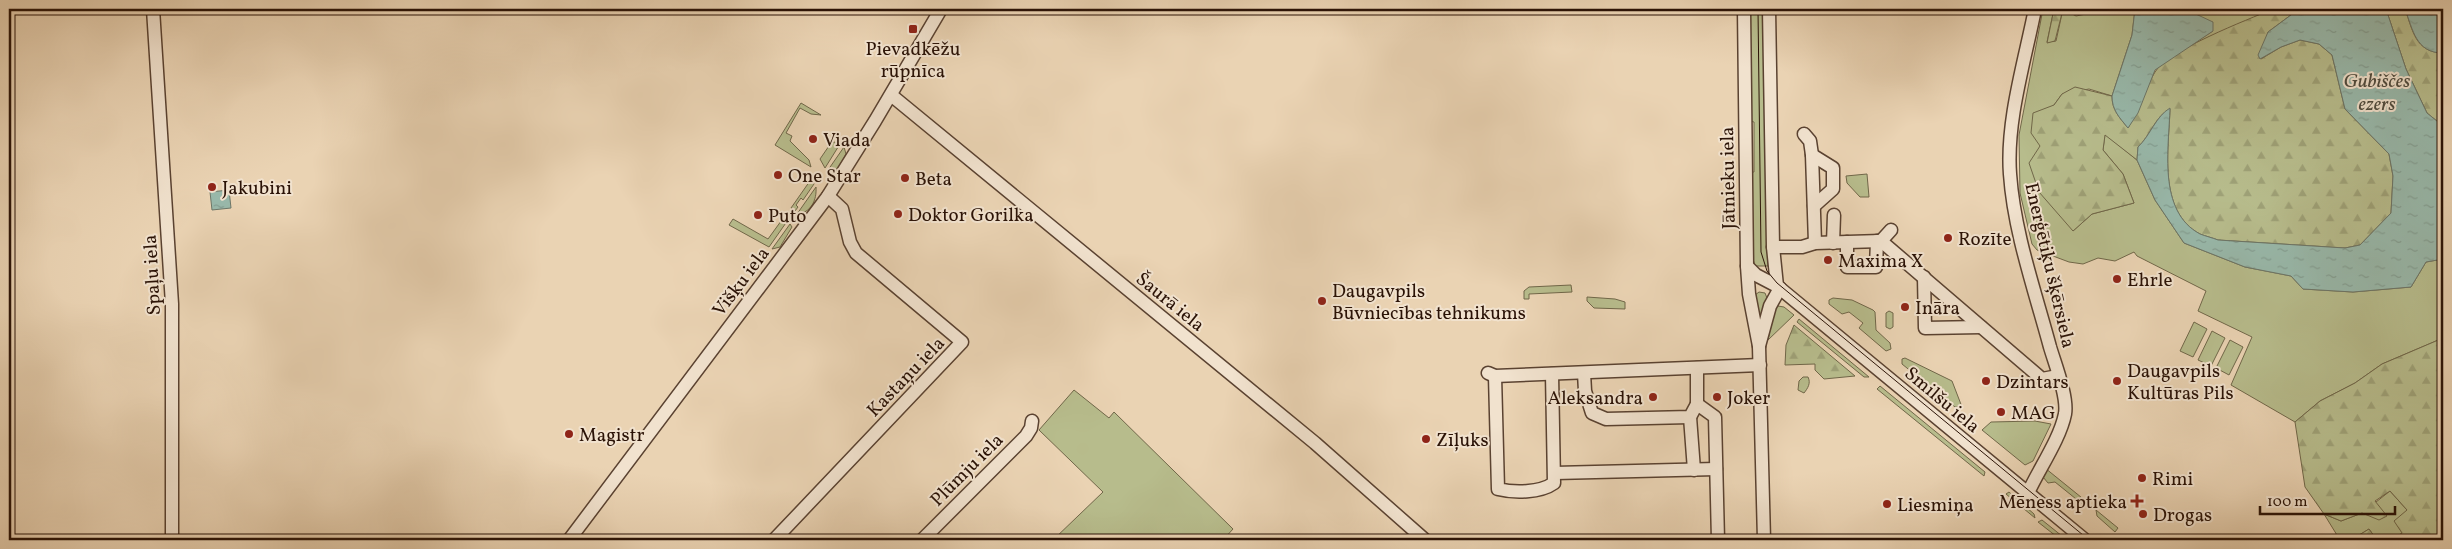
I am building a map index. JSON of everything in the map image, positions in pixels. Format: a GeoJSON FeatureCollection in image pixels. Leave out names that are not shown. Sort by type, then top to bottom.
{"type":"FeatureCollection","features":[{"type":"Feature","properties":{"kind":"street","name":"Spaļu iela"},"geometry":{"type":"LineString","coordinates":[[153,9],[172,304],[172,540]]}},
{"type":"Feature","properties":{"kind":"street","name":"Višķu iela"},"geometry":{"type":"LineString","coordinates":[[569,540],[828,196],[891,95],[941,9]]}},
{"type":"Feature","properties":{"kind":"street","name":"Jātnieku iela"},"geometry":{"type":"LineString","coordinates":[[1744,9],[1747,266],[1749,294],[1760,346],[1764,540]]}},
{"type":"Feature","properties":{"kind":"street"},"geometry":{"type":"LineString","coordinates":[[1769,9],[1773,247],[1779,287]]}},
{"type":"Feature","properties":{"kind":"street","name":"Enerģētiķu šķērsiela"},"geometry":{"type":"LineString","coordinates":[[2028,493],[2060,428],[2065,412],[2058,376],[2024,250],[2014,206],[2010,172],[2011,134],[2035,9]]}},
{"type":"Feature","properties":{"kind":"street","name":"Šaurā iela"},"geometry":{"type":"LineString","coordinates":[[891,95],[1315,443],[1424,540]]}},
{"type":"Feature","properties":{"kind":"street"},"geometry":{"type":"LineString","coordinates":[[1804,134],[1810,141],[1812,155],[1815,243]]}},
{"type":"Feature","properties":{"kind":"street"},"geometry":{"type":"LineString","coordinates":[[1812,155],[1833,168],[1833,189],[1814,206]]}},
{"type":"Feature","properties":{"kind":"street","name":"Kastaņu iela"},"geometry":{"type":"LineString","coordinates":[[774,540],[962,342],[856,253],[850,242],[842,208],[828,196]]}},
{"type":"Feature","properties":{"kind":"street"},"geometry":{"type":"LineString","coordinates":[[1833,243],[1834,216]]}},
{"type":"Feature","properties":{"kind":"street"},"geometry":{"type":"LineString","coordinates":[[1773,247],[1802,247],[1815,243],[1879,241],[1891,230]]}},
{"type":"Feature","properties":{"kind":"street"},"geometry":{"type":"LineString","coordinates":[[1879,241],[1981,326],[2042,380],[2058,376]]}},
{"type":"Feature","properties":{"kind":"street"},"geometry":{"type":"LineString","coordinates":[[1847,242],[1847,267],[1876,267],[1879,241]]}},
{"type":"Feature","properties":{"kind":"street","name":"Smilšu iela"},"geometry":{"type":"LineString","coordinates":[[1747,266],[1756,275],[1779,287],[2085,540]]}},
{"type":"Feature","properties":{"kind":"street"},"geometry":{"type":"LineString","coordinates":[[1924,278],[1925,328],[1981,326]]}},
{"type":"Feature","properties":{"kind":"street","name":"Jātnieku iela"},"geometry":{"type":"LineString","coordinates":[[1760,346],[1770,306],[1779,287]]}},
{"type":"Feature","properties":{"kind":"street"},"geometry":{"type":"LineString","coordinates":[[1552,374],[1554,483],[1546,489],[1508,491],[1498,489],[1491,374],[1584,373],[1760,365]]}},
{"type":"Feature","properties":{"kind":"street"},"geometry":{"type":"LineString","coordinates":[[1694,470],[1690,416],[1697,404],[1697,368]]}},
{"type":"Feature","properties":{"kind":"street"},"geometry":{"type":"LineString","coordinates":[[1584,373],[1585,391],[1592,413],[1606,419],[1690,416]]}},
{"type":"Feature","properties":{"kind":"street"},"geometry":{"type":"LineString","coordinates":[[1697,404],[1715,417],[1718,540]]}},
{"type":"Feature","properties":{"kind":"street","name":"Plūmju iela"},"geometry":{"type":"LineString","coordinates":[[922,540],[1026,436],[1031,428],[1032,421]]}},
{"type":"Feature","properties":{"kind":"street"},"geometry":{"type":"LineString","coordinates":[[1555,473],[1716,469]]}},
{"type":"Feature","properties":{"kind":"green space"},"geometry":{"type":"Polygon","coordinates":[[[1749,9],[1763,9],[1768,266],[1755,266],[1752,255],[1751,172],[1754,172],[1754,122],[1750,121],[1749,9]]]}},
{"type":"Feature","properties":{"kind":"green space"},"geometry":{"type":"Polygon","coordinates":[[[2043,9],[2054,9],[2047,42],[2056,41],[2063,9],[2091,13],[2091,9],[2135,9],[2132,35],[2112,96],[2089,89],[2062,94],[2054,105],[2040,146],[2073,231],[2092,214],[2134,203],[2123,174],[2103,150],[2105,134],[2137,160],[2155,200],[2184,243],[2245,267],[2291,276],[2303,289],[2353,292],[2411,287],[2426,262],[2443,259],[2443,338],[2382,364],[2355,383],[2320,401],[2295,422],[2231,385],[2252,337],[2198,311],[2206,291],[2137,256],[2134,252],[2115,261],[2098,258],[2083,264],[2069,262],[2037,250],[2032,244],[2020,193],[2019,135],[2043,9]]]}},
{"type":"Feature","properties":{"kind":"green space"},"geometry":{"type":"Polygon","coordinates":[[[2054,9],[2063,9],[2055,41],[2047,43],[2054,9]]]}},
{"type":"Feature","properties":{"kind":"green space"},"geometry":{"type":"Polygon","coordinates":[[[2063,9],[2091,9],[2091,13],[2076,16],[2063,9]]]}},
{"type":"Feature","properties":{"kind":"green space"},"geometry":{"type":"Polygon","coordinates":[[[2185,9],[2273,9],[2189,46],[2213,31],[2185,9]]]}},
{"type":"Feature","properties":{"kind":"green space"},"geometry":{"type":"Polygon","coordinates":[[[2273,9],[2299,9],[2268,32],[2261,59],[2281,47],[2300,40],[2319,44],[2332,55],[2345,109],[2389,154],[2393,176],[2391,213],[2360,245],[2345,248],[2218,240],[2200,234],[2186,224],[2177,210],[2171,195],[2168,178],[2170,109],[2161,116],[2138,147],[2137,160],[2105,135],[2103,150],[2123,174],[2134,203],[2092,214],[2073,231],[2039,192],[2029,163],[2040,146],[2031,133],[2033,113],[2054,105],[2062,94],[2075,87],[2112,96],[2112,101],[2119,117],[2128,128],[2151,79],[2163,63],[2175,54],[2209,36],[2273,9]]]}},
{"type":"Feature","properties":{"kind":"green space"},"geometry":{"type":"Polygon","coordinates":[[[2386,9],[2405,9],[2416,39],[2426,49],[2443,53],[2443,80],[2441,80],[2443,126],[2427,113],[2406,69],[2386,9]]]}},
{"type":"Feature","properties":{"kind":"green space"},"geometry":{"type":"Polygon","coordinates":[[[801,103],[821,115],[811,114],[800,108],[786,133],[792,136],[790,141],[809,160],[811,167],[775,145],[801,103]]]}},
{"type":"Feature","properties":{"kind":"green space"},"geometry":{"type":"Polygon","coordinates":[[[831,143],[840,144],[825,168],[820,159],[831,143]]]}},
{"type":"Feature","properties":{"kind":"green space"},"geometry":{"type":"Polygon","coordinates":[[[844,147],[846,154],[837,170],[828,170],[844,147]]]}},
{"type":"Feature","properties":{"kind":"green space"},"geometry":{"type":"Polygon","coordinates":[[[1867,174],[1869,197],[1860,197],[1847,183],[1846,176],[1867,174]]]}},
{"type":"Feature","properties":{"kind":"green space"},"geometry":{"type":"Polygon","coordinates":[[[812,178],[814,184],[803,200],[801,198],[796,205],[798,207],[795,211],[791,208],[812,178]]]}},
{"type":"Feature","properties":{"kind":"green space"},"geometry":{"type":"Polygon","coordinates":[[[816,187],[812,205],[806,211],[797,214],[816,187]]]}},
{"type":"Feature","properties":{"kind":"green space"},"geometry":{"type":"Polygon","coordinates":[[[784,217],[788,220],[769,247],[729,225],[733,219],[768,239],[784,217]]]}},
{"type":"Feature","properties":{"kind":"green space"},"geometry":{"type":"Polygon","coordinates":[[[790,224],[792,227],[780,247],[772,249],[790,224]]]}},
{"type":"Feature","properties":{"kind":"green space"},"geometry":{"type":"Polygon","coordinates":[[[1571,285],[1572,292],[1529,294],[1529,299],[1524,299],[1524,291],[1529,287],[1571,285]]]}},
{"type":"Feature","properties":{"kind":"green space"},"geometry":{"type":"Polygon","coordinates":[[[1759,292],[1765,293],[1767,298],[1760,320],[1755,295],[1759,292]]]}},
{"type":"Feature","properties":{"kind":"green space"},"geometry":{"type":"Polygon","coordinates":[[[1587,297],[1615,299],[1625,302],[1625,309],[1594,308],[1587,301],[1587,297]]]}},
{"type":"Feature","properties":{"kind":"green space"},"geometry":{"type":"Polygon","coordinates":[[[1833,298],[1852,300],[1873,310],[1875,312],[1876,330],[1890,343],[1891,349],[1886,351],[1859,328],[1863,323],[1849,312],[1842,314],[1829,304],[1829,300],[1833,298]]]}},
{"type":"Feature","properties":{"kind":"green space"},"geometry":{"type":"Polygon","coordinates":[[[1778,306],[1784,307],[1794,315],[1768,340],[1774,310],[1778,306]]]}},
{"type":"Feature","properties":{"kind":"green space"},"geometry":{"type":"Polygon","coordinates":[[[1889,311],[1893,313],[1893,327],[1890,329],[1886,327],[1886,313],[1889,311]]]}},
{"type":"Feature","properties":{"kind":"green space"},"geometry":{"type":"Polygon","coordinates":[[[1799,319],[1869,377],[1864,377],[1797,322],[1799,319]]]}},
{"type":"Feature","properties":{"kind":"green space"},"geometry":{"type":"Polygon","coordinates":[[[2194,322],[2207,329],[2193,357],[2180,351],[2194,322]]]}},
{"type":"Feature","properties":{"kind":"green space"},"geometry":{"type":"Polygon","coordinates":[[[1794,325],[1855,376],[1824,379],[1815,370],[1815,364],[1785,365],[1786,345],[1794,325]]]}},
{"type":"Feature","properties":{"kind":"green space"},"geometry":{"type":"Polygon","coordinates":[[[2212,331],[2225,338],[2211,366],[2198,360],[2212,331]]]}},
{"type":"Feature","properties":{"kind":"green space"},"geometry":{"type":"Polygon","coordinates":[[[2443,338],[2443,540],[2390,540],[2402,533],[2394,521],[2407,510],[2390,491],[2375,501],[2387,516],[2379,520],[2362,513],[2341,521],[2324,514],[2305,487],[2295,422],[2320,401],[2355,383],[2382,364],[2443,338]]]}},
{"type":"Feature","properties":{"kind":"green space"},"geometry":{"type":"Polygon","coordinates":[[[2230,340],[2243,347],[2229,375],[2216,368],[2230,340]]]}},
{"type":"Feature","properties":{"kind":"green space"},"geometry":{"type":"Polygon","coordinates":[[[1905,358],[1952,381],[1962,407],[1955,407],[1902,364],[1902,359],[1905,358]]]}},
{"type":"Feature","properties":{"kind":"green space"},"geometry":{"type":"Polygon","coordinates":[[[1803,377],[1808,377],[1809,381],[1804,393],[1798,390],[1799,381],[1803,377]]]}},
{"type":"Feature","properties":{"kind":"green space"},"geometry":{"type":"Polygon","coordinates":[[[1880,386],[1985,472],[1984,476],[1877,389],[1880,386]]]}},
{"type":"Feature","properties":{"kind":"green space"},"geometry":{"type":"Polygon","coordinates":[[[1074,390],[1109,418],[1114,412],[1233,529],[1223,540],[1053,540],[1103,492],[1039,430],[1074,390]]]}},
{"type":"Feature","properties":{"kind":"green space"},"geometry":{"type":"Polygon","coordinates":[[[2035,421],[2051,424],[2033,461],[2025,465],[1982,430],[1991,422],[2035,421]]]}},
{"type":"Feature","properties":{"kind":"green space"},"geometry":{"type":"Polygon","coordinates":[[[2045,468],[2092,506],[2086,507],[2055,482],[2048,483],[2043,477],[2045,468]]]}},
{"type":"Feature","properties":{"kind":"green space"},"geometry":{"type":"Polygon","coordinates":[[[2390,491],[2407,510],[2403,533],[2390,540],[2377,540],[2369,529],[2351,540],[2340,540],[2324,514],[2341,521],[2362,513],[2390,491]]]}},
{"type":"Feature","properties":{"kind":"green space"},"geometry":{"type":"Polygon","coordinates":[[[2009,492],[2034,514],[2035,518],[2006,494],[2009,492]]]}},
{"type":"Feature","properties":{"kind":"green space"},"geometry":{"type":"Polygon","coordinates":[[[2096,510],[2118,528],[2115,532],[2097,516],[2096,510]]]}},
{"type":"Feature","properties":{"kind":"green space"},"geometry":{"type":"Polygon","coordinates":[[[2042,520],[2067,540],[2061,540],[2038,522],[2042,520]]]}},
{"type":"Feature","properties":{"kind":"green space"},"geometry":{"type":"Polygon","coordinates":[[[2369,529],[2377,540],[2351,540],[2369,529]]]}},
{"type":"Feature","properties":{"kind":"water"},"geometry":{"type":"Polygon","coordinates":[[[2135,9],[2185,9],[2213,22],[2213,31],[2155,70],[2138,113],[2128,128],[2115,109],[2112,96],[2132,35],[2135,9]]]}},
{"type":"Feature","properties":{"kind":"water","name":"Gubiščes ezers"},"geometry":{"type":"Polygon","coordinates":[[[2299,9],[2386,9],[2406,69],[2427,113],[2443,126],[2443,259],[2426,262],[2411,287],[2353,292],[2303,289],[2291,276],[2245,267],[2184,243],[2155,200],[2137,160],[2138,147],[2161,116],[2170,108],[2168,177],[2171,194],[2177,210],[2186,224],[2200,234],[2218,240],[2345,248],[2360,245],[2391,213],[2393,176],[2389,154],[2345,109],[2332,55],[2319,44],[2300,40],[2281,47],[2260,59],[2258,55],[2268,32],[2299,9]]]}},
{"type":"Feature","properties":{"kind":"water","name":"Gubiščes ezers"},"geometry":{"type":"Polygon","coordinates":[[[2405,9],[2443,9],[2443,53],[2434,52],[2421,45],[2413,32],[2405,9]]]}},
{"type":"Feature","properties":{"kind":"water"},"geometry":{"type":"Polygon","coordinates":[[[229,190],[231,208],[212,210],[210,192],[229,190]]]}},
{"type":"Feature","properties":{"kind":"tram line"},"geometry":{"type":"LineString","coordinates":[[1758,9],[1761,252],[1767,271],[1777,283],[2089,540]]}},
{"type":"Feature","properties":{"kind":"place","name":"Pievadkēžu rūpnīca"},"geometry":{"type":"Point","coordinates":[913,29]}},
{"type":"Feature","properties":{"kind":"place","name":"Viada"},"geometry":{"type":"Point","coordinates":[813,139]}},
{"type":"Feature","properties":{"kind":"place","name":"One Star"},"geometry":{"type":"Point","coordinates":[778,175]}},
{"type":"Feature","properties":{"kind":"place","name":"Beta"},"geometry":{"type":"Point","coordinates":[905,178]}},
{"type":"Feature","properties":{"kind":"place","name":"Jakubini"},"geometry":{"type":"Point","coordinates":[212,187]}},
{"type":"Feature","properties":{"kind":"place","name":"Doktor Gorilka"},"geometry":{"type":"Point","coordinates":[898,214]}},
{"type":"Feature","properties":{"kind":"place","name":"Puto"},"geometry":{"type":"Point","coordinates":[758,215]}},
{"type":"Feature","properties":{"kind":"place","name":"Rozīte"},"geometry":{"type":"Point","coordinates":[1948,238]}},
{"type":"Feature","properties":{"kind":"place","name":"Maxima X"},"geometry":{"type":"Point","coordinates":[1828,260]}},
{"type":"Feature","properties":{"kind":"place","name":"Ehrle"},"geometry":{"type":"Point","coordinates":[2117,279]}},
{"type":"Feature","properties":{"kind":"place","name":"Daugavpils Būvniecības tehnikums"},"geometry":{"type":"Point","coordinates":[1322,301]}},
{"type":"Feature","properties":{"kind":"place","name":"Ināra"},"geometry":{"type":"Point","coordinates":[1905,307]}},
{"type":"Feature","properties":{"kind":"place","name":"Dzintars"},"geometry":{"type":"Point","coordinates":[1986,381]}},
{"type":"Feature","properties":{"kind":"place","name":"Daugavpils Kultūras Pils"},"geometry":{"type":"Point","coordinates":[2117,381]}},
{"type":"Feature","properties":{"kind":"place","name":"Aleksandra"},"geometry":{"type":"Point","coordinates":[1653,397]}},
{"type":"Feature","properties":{"kind":"place","name":"Joker"},"geometry":{"type":"Point","coordinates":[1717,397]}},
{"type":"Feature","properties":{"kind":"place","name":"MAG"},"geometry":{"type":"Point","coordinates":[2001,412]}},
{"type":"Feature","properties":{"kind":"place","name":"Magistr"},"geometry":{"type":"Point","coordinates":[569,434]}},
{"type":"Feature","properties":{"kind":"place","name":"Zīļuks"},"geometry":{"type":"Point","coordinates":[1426,439]}},
{"type":"Feature","properties":{"kind":"place","name":"Rimi"},"geometry":{"type":"Point","coordinates":[2142,478]}},
{"type":"Feature","properties":{"kind":"place","name":"Mēness aptieka"},"geometry":{"type":"Point","coordinates":[2137,501]}},
{"type":"Feature","properties":{"kind":"place","name":"Liesmiņa"},"geometry":{"type":"Point","coordinates":[1887,504]}},
{"type":"Feature","properties":{"kind":"place","name":"Drogas"},"geometry":{"type":"Point","coordinates":[2143,514]}}]}
